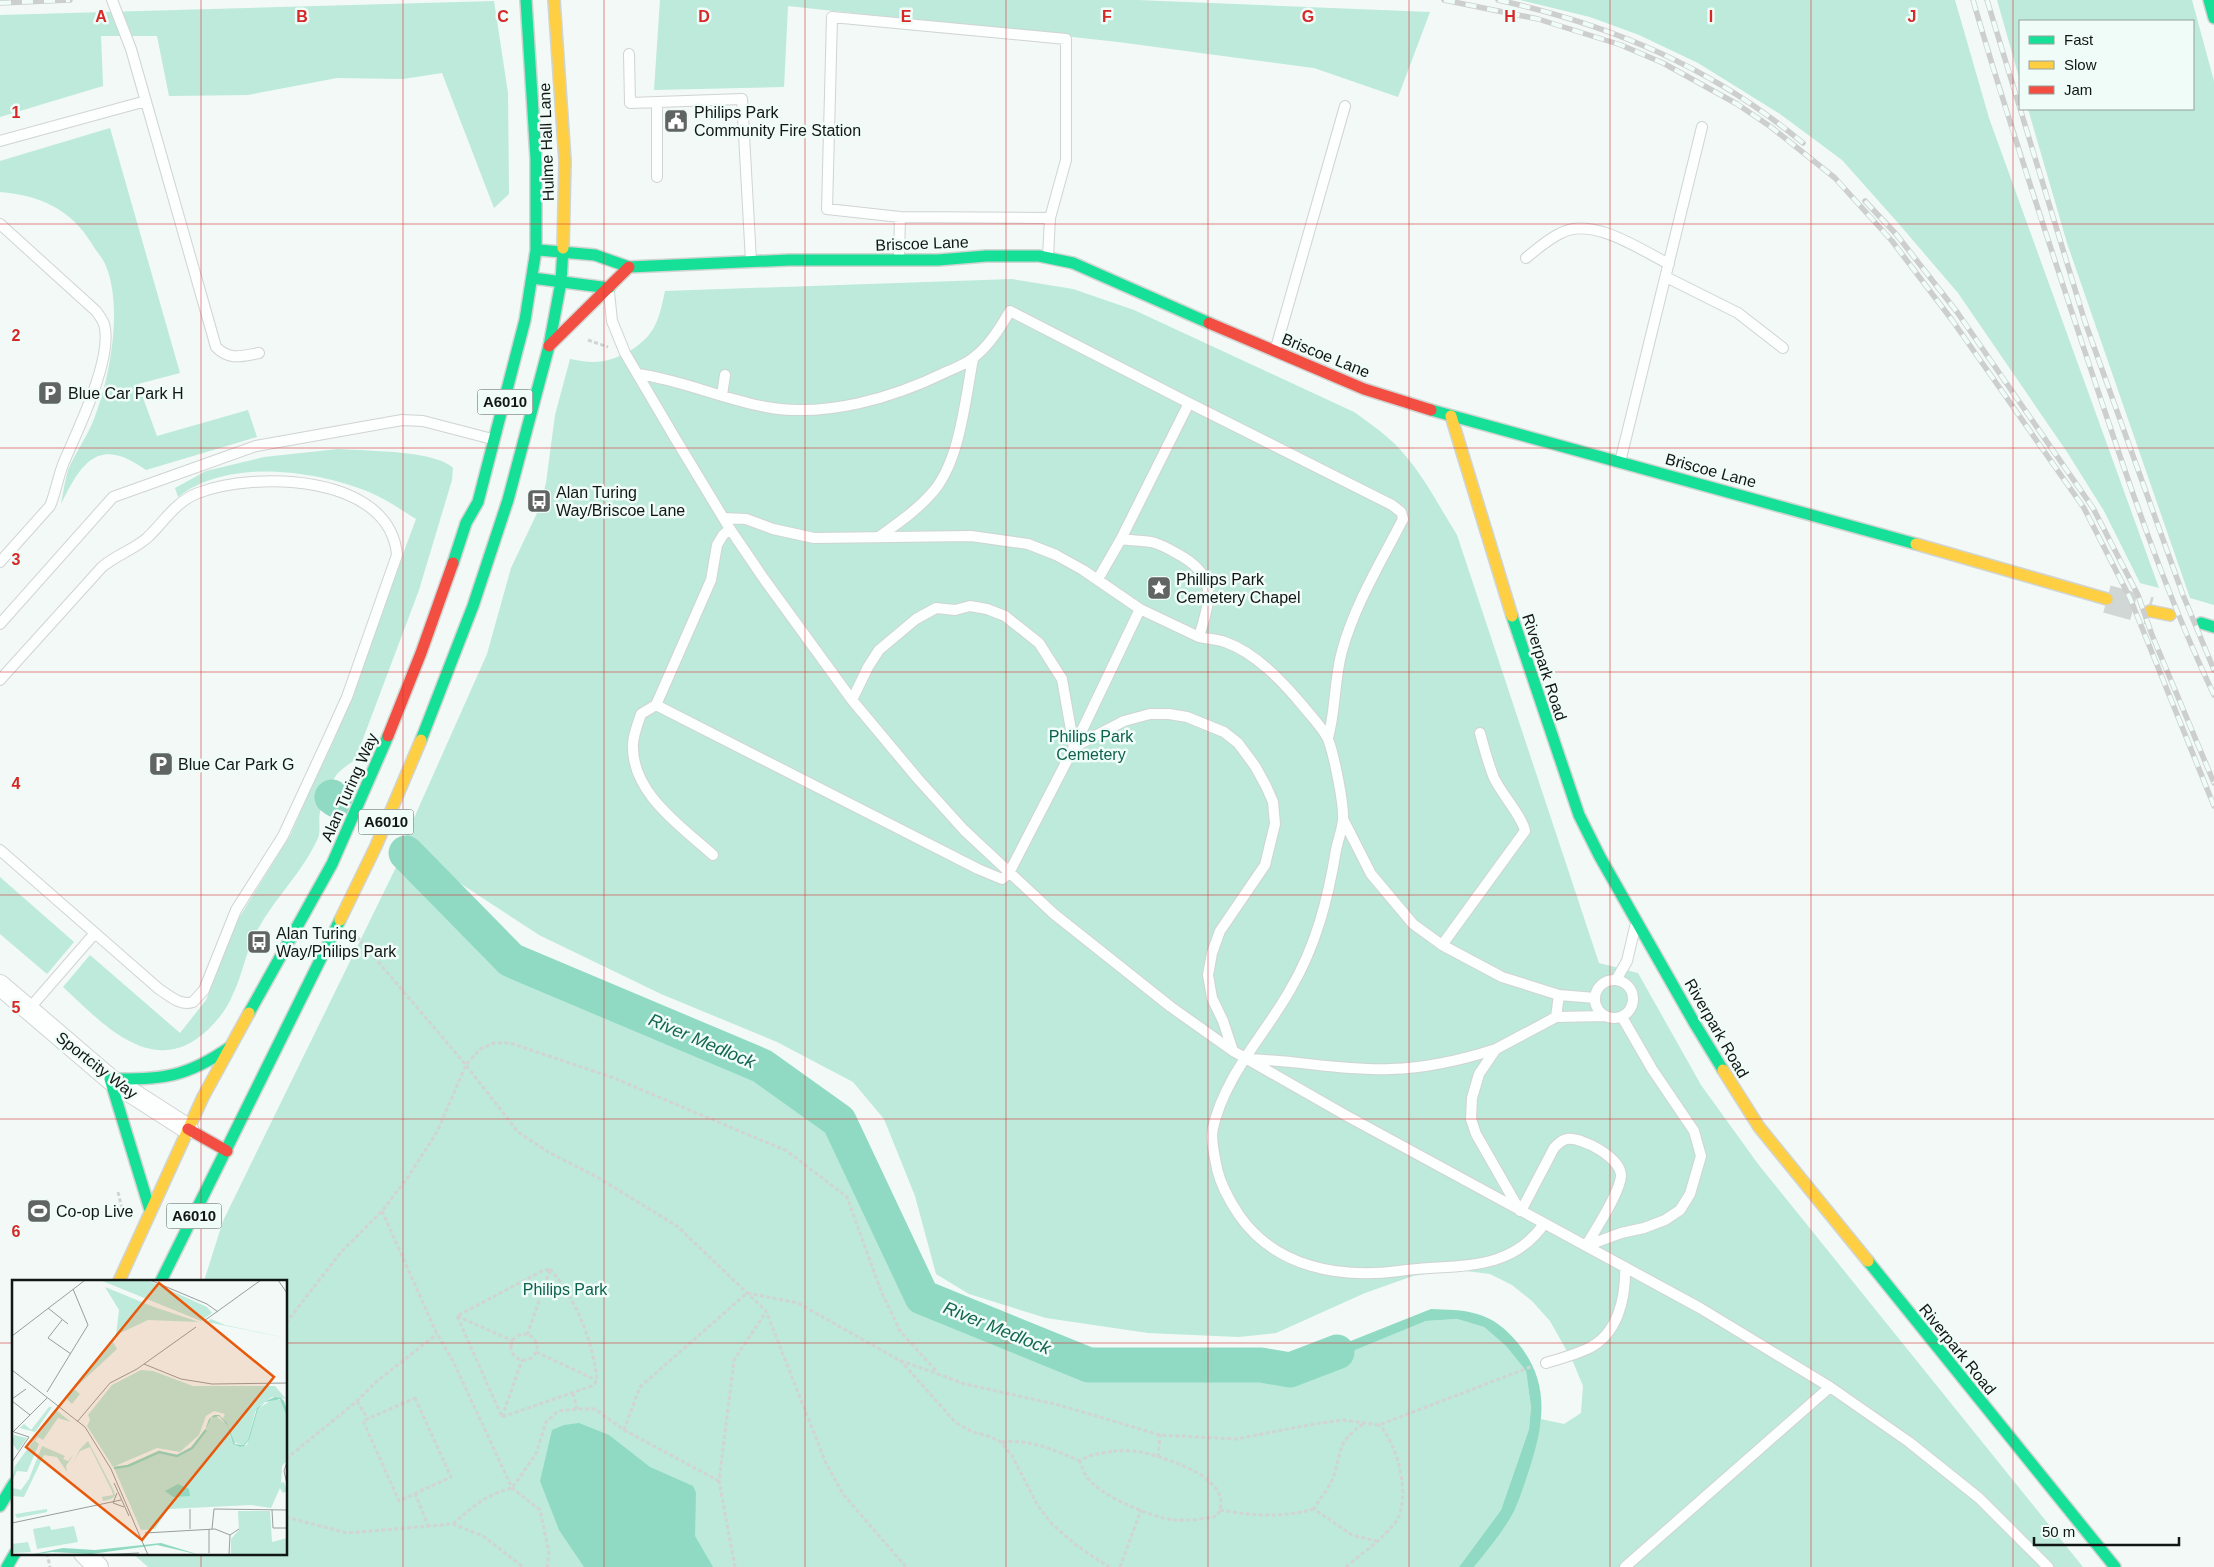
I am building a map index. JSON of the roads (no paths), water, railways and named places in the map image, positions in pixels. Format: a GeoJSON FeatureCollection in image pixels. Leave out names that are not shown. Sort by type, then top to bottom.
{"type":"FeatureCollection","features":[{"type":"Feature","properties":{"kind":"main road","name":"Hulme Hall Lane"},"geometry":{"type":"LineString","coordinates":[[526,0],[536,159],[536,250],[532,278]]}},
{"type":"Feature","properties":{"kind":"main road","name":"Hulme Hall Lane"},"geometry":{"type":"LineString","coordinates":[[554,0],[564,123],[564,253],[561,282]]}},
{"type":"Feature","properties":{"kind":"main road"},"geometry":{"type":"LineString","coordinates":[[2209,0],[2214,18]]}},
{"type":"Feature","properties":{"kind":"main road"},"geometry":{"type":"LineString","coordinates":[[536,250],[595,256],[629,267],[549,346]]}},
{"type":"Feature","properties":{"kind":"main road","name":"Briscoe Lane"},"geometry":{"type":"LineString","coordinates":[[629,267],[789,260],[898,261],[986,256],[1048,258],[1073,263],[1274,352],[1364,389],[1450,416],[1818,516],[2107,599]]}},
{"type":"Feature","properties":{"kind":"main road"},"geometry":{"type":"LineString","coordinates":[[532,278],[609,288]]}},
{"type":"Feature","properties":{"kind":"main road","name":"Alan Turing Way"},"geometry":{"type":"LineString","coordinates":[[119,1280],[188,1129],[230,1047],[332,864],[381,757],[446,586],[466,523],[478,502],[496,440],[525,320],[532,278]]}},
{"type":"Feature","properties":{"kind":"main road","name":"A6010"},"geometry":{"type":"LineString","coordinates":[[162,1280],[227,1151],[376,846],[410,769],[466,624],[508,500],[549,346],[561,282]]}},
{"type":"Feature","properties":{"kind":"main road","name":"Riverpark Road"},"geometry":{"type":"LineString","coordinates":[[1450,416],[1498,574],[1579,815],[1600,856],[1695,1024],[1759,1127],[2115,1567]]}},
{"type":"Feature","properties":{"kind":"main road"},"geometry":{"type":"LineString","coordinates":[[2150,610],[2170,615]]}},
{"type":"Feature","properties":{"kind":"main road"},"geometry":{"type":"LineString","coordinates":[[2201,623],[2214,627]]}},
{"type":"Feature","properties":{"kind":"main road"},"geometry":{"type":"LineString","coordinates":[[150,1210],[110,1079],[145,1080],[176,1075],[207,1064],[230,1047]]}},
{"type":"Feature","properties":{"kind":"main road","name":"Sportcity Way"},"geometry":{"type":"LineString","coordinates":[[188,1129],[227,1151]]}},
{"type":"Feature","properties":{"kind":"main road"},"geometry":{"type":"LineString","coordinates":[[0,1506],[12,1486]]}},
{"type":"Feature","properties":{"kind":"main road"},"geometry":{"type":"LineString","coordinates":[[8,1567],[14,1554]]}},
{"type":"Feature","properties":{"kind":"street","name":"Sportcity Way"},"geometry":{"type":"LineString","coordinates":[[0,985],[110,1079],[188,1129]]}},
{"type":"Feature","properties":{"kind":"street"},"geometry":{"type":"LineString","coordinates":[[85,1554],[98,1567]]}},
{"type":"Feature","properties":{"kind":"lane"},"geometry":{"type":"LineString","coordinates":[[112,0],[131,49],[216,347],[223,354],[234,358],[260,353]]}},
{"type":"Feature","properties":{"kind":"lane"},"geometry":{"type":"LineString","coordinates":[[1048,258],[1050,218],[1066,160],[1066,39],[832,17],[827,209],[900,217],[1050,218]]}},
{"type":"Feature","properties":{"kind":"lane"},"geometry":{"type":"LineString","coordinates":[[628,54],[630,103],[742,100],[751,262]]}},
{"type":"Feature","properties":{"kind":"lane"},"geometry":{"type":"LineString","coordinates":[[0,141],[146,101]]}},
{"type":"Feature","properties":{"kind":"lane"},"geometry":{"type":"LineString","coordinates":[[657,102],[657,176]]}},
{"type":"Feature","properties":{"kind":"lane"},"geometry":{"type":"LineString","coordinates":[[1274,352],[1345,106]]}},
{"type":"Feature","properties":{"kind":"lane"},"geometry":{"type":"LineString","coordinates":[[1620,463],[1702,127]]}},
{"type":"Feature","properties":{"kind":"lane"},"geometry":{"type":"LineString","coordinates":[[898,261],[900,217]]}},
{"type":"Feature","properties":{"kind":"lane"},"geometry":{"type":"LineString","coordinates":[[0,224],[96,311],[103,322],[105,330],[98,378],[82,422],[63,464],[54,498],[50,506],[0,562]]}},
{"type":"Feature","properties":{"kind":"lane"},"geometry":{"type":"LineString","coordinates":[[1526,258],[1562,232],[1582,228],[1608,233],[1669,264]]}},
{"type":"Feature","properties":{"kind":"lane"},"geometry":{"type":"LineString","coordinates":[[1666,277],[1738,313],[1783,348]]}},
{"type":"Feature","properties":{"kind":"lane"},"geometry":{"type":"LineString","coordinates":[[609,288],[612,321],[625,352],[730,529],[764,579],[852,700],[918,779],[964,830],[1061,920],[1233,1052],[1521,1212],[1700,1308],[1830,1387],[1909,1442],[1978,1498],[2048,1567]]}},
{"type":"Feature","properties":{"kind":"lane"},"geometry":{"type":"LineString","coordinates":[[638,374],[666,378],[695,389],[767,407],[804,409],[869,402],[937,376],[973,359],[1000,329],[1010,311],[1392,505],[1401,512],[1403,518],[1353,618],[1338,668],[1335,706],[1328,738],[1340,794],[1343,819],[1331,884],[1313,943],[1290,991],[1235,1073],[1220,1104],[1212,1132],[1220,1182],[1233,1207],[1250,1231],[1276,1252],[1303,1264],[1334,1271],[1376,1274],[1415,1268],[1489,1263],[1510,1255],[1526,1244],[1544,1224]]}},
{"type":"Feature","properties":{"kind":"lane"},"geometry":{"type":"LineString","coordinates":[[880,536],[908,516],[932,494],[943,478],[950,462],[960,427],[973,359]]}},
{"type":"Feature","properties":{"kind":"lane"},"geometry":{"type":"LineString","coordinates":[[722,395],[725,375]]}},
{"type":"Feature","properties":{"kind":"lane"},"geometry":{"type":"LineString","coordinates":[[1098,579],[1121,538],[1189,403]]}},
{"type":"Feature","properties":{"kind":"lane"},"geometry":{"type":"LineString","coordinates":[[0,624],[113,497],[169,476],[256,446],[402,420],[423,421],[496,440]]}},
{"type":"Feature","properties":{"kind":"lane"},"geometry":{"type":"LineString","coordinates":[[0,680],[102,566],[146,538],[169,513],[183,502],[196,494],[217,486],[270,480],[297,482],[347,493],[366,505],[390,528],[396,543],[397,555],[347,697],[283,836],[236,910],[213,969],[199,997],[188,1003],[173,999],[94,933],[0,850]]}},
{"type":"Feature","properties":{"kind":"lane"},"geometry":{"type":"LineString","coordinates":[[724,518],[746,519],[773,529],[814,538],[971,536],[1028,544],[1056,555],[1098,579],[1123,600],[1140,609],[1200,637],[1224,642],[1267,669],[1288,688],[1328,738]]}},
{"type":"Feature","properties":{"kind":"lane"},"geometry":{"type":"LineString","coordinates":[[713,855],[649,794],[640,779],[635,763],[633,743],[641,714],[656,705],[711,580],[717,545],[722,535],[730,529]]}},
{"type":"Feature","properties":{"kind":"lane"},"geometry":{"type":"LineString","coordinates":[[1121,538],[1135,542],[1153,542],[1166,547],[1193,563],[1202,573],[1209,587],[1208,604],[1200,637]]}},
{"type":"Feature","properties":{"kind":"lane"},"geometry":{"type":"LineString","coordinates":[[852,700],[868,666],[879,650],[916,619],[936,608],[956,610],[970,606],[987,609],[1005,616],[1039,643],[1062,679],[1074,746]]}},
{"type":"Feature","properties":{"kind":"lane"},"geometry":{"type":"LineString","coordinates":[[656,705],[978,869],[1002,879],[1009,873],[1074,746],[1140,609]]}},
{"type":"Feature","properties":{"kind":"lane"},"geometry":{"type":"LineString","coordinates":[[1074,746],[1124,721],[1150,714],[1169,714],[1187,717],[1224,732],[1238,743],[1256,766],[1273,802],[1275,824],[1265,865],[1220,931],[1212,952],[1208,975],[1212,998],[1223,1021],[1233,1052]]}},
{"type":"Feature","properties":{"kind":"lane"},"geometry":{"type":"LineString","coordinates":[[1442,945],[1525,832],[1520,820],[1494,778],[1480,733]]}},
{"type":"Feature","properties":{"kind":"lane"},"geometry":{"type":"LineString","coordinates":[[1343,819],[1371,874],[1413,924],[1442,945],[1502,977],[1559,995],[1595,998]]}},
{"type":"Feature","properties":{"kind":"lane"},"geometry":{"type":"LineString","coordinates":[[1616,980],[1627,961],[1637,919]]}},
{"type":"Feature","properties":{"kind":"lane"},"geometry":{"type":"LineString","coordinates":[[28,1010],[94,933]]}},
{"type":"Feature","properties":{"kind":"lane"},"geometry":{"type":"LineString","coordinates":[[1245,1059],[1390,1069],[1434,1065],[1496,1049],[1556,1017],[1622,1017],[1631,1009],[1634,996],[1628,985],[1616,980],[1604,982],[1599,986],[1595,998],[1597,1009],[1605,1016]]}},
{"type":"Feature","properties":{"kind":"lane"},"geometry":{"type":"LineString","coordinates":[[1556,1017],[1559,995]]}},
{"type":"Feature","properties":{"kind":"lane"},"geometry":{"type":"LineString","coordinates":[[1586,1246],[1665,1220],[1680,1210],[1690,1194],[1701,1156],[1694,1131],[1652,1069],[1622,1017]]}},
{"type":"Feature","properties":{"kind":"lane"},"geometry":{"type":"LineString","coordinates":[[1496,1049],[1478,1074],[1472,1098],[1472,1119],[1484,1151],[1500,1173],[1521,1212]]}},
{"type":"Feature","properties":{"kind":"lane"},"geometry":{"type":"LineString","coordinates":[[1521,1212],[1554,1148],[1560,1141],[1576,1140],[1602,1151],[1614,1160],[1621,1176],[1616,1192],[1586,1246]]}},
{"type":"Feature","properties":{"kind":"lane"},"geometry":{"type":"LineString","coordinates":[[1546,1363],[1587,1349],[1605,1336],[1618,1316],[1622,1304],[1626,1282],[1625,1267]]}},
{"type":"Feature","properties":{"kind":"lane"},"geometry":{"type":"LineString","coordinates":[[1625,1567],[1830,1387]]}},
{"type":"Feature","properties":{"kind":"waterway","name":"River Medlock"},"geometry":{"type":"LineString","coordinates":[[332,797],[336,800]]}},
{"type":"Feature","properties":{"kind":"waterway","name":"River Medlock"},"geometry":{"type":"LineString","coordinates":[[406,853],[511,960],[762,1066],[839,1121],[922,1297],[1089,1365],[1261,1365],[1290,1370],[1337,1352]]}},
{"type":"Feature","properties":{"kind":"tunnel"},"geometry":{"type":"LineString","coordinates":[[2107,599],[2150,611]]}},
{"type":"Feature","properties":{"kind":"railway"},"geometry":{"type":"LineString","coordinates":[[0,3],[70,0]]}},
{"type":"Feature","properties":{"kind":"railway"},"geometry":{"type":"LineString","coordinates":[[1444,0],[1538,19],[1621,45],[1663,63],[1737,104],[1771,127],[1835,178],[1892,241],[1952,320],[2084,508],[2130,598],[2214,806]]}},
{"type":"Feature","properties":{"kind":"railway"},"geometry":{"type":"LineString","coordinates":[[1498,0],[1581,22],[1621,36],[1660,53],[1697,71],[1733,93],[1769,116],[1803,143]]}},
{"type":"Feature","properties":{"kind":"railway"},"geometry":{"type":"LineString","coordinates":[[1973,0],[2027,175],[2128,480],[2177,610],[2214,695]]}},
{"type":"Feature","properties":{"kind":"railway"},"geometry":{"type":"LineString","coordinates":[[1987,0],[2019,105]]}},
{"type":"Feature","properties":{"kind":"railway"},"geometry":{"type":"LineString","coordinates":[[2020,110],[2085,322],[2183,595],[2214,670]]}},
{"type":"Feature","properties":{"kind":"railway"},"geometry":{"type":"LineString","coordinates":[[1865,201],[1896,234],[1957,312],[2093,508],[2138,595],[2152,635],[2214,783]]}},
{"type":"Feature","properties":{"kind":"place","name":"Philips Park Community Fire Station"},"geometry":{"type":"Point","coordinates":[676,121]}},
{"type":"Feature","properties":{"kind":"place","name":"Blue Car Park H"},"geometry":{"type":"Point","coordinates":[50,393]}},
{"type":"Feature","properties":{"kind":"place","name":"Alan Turing Way/Briscoe Lane"},"geometry":{"type":"Point","coordinates":[539,501]}},
{"type":"Feature","properties":{"kind":"place","name":"Phillips Park Cemetery Chapel"},"geometry":{"type":"Point","coordinates":[1159,588]}},
{"type":"Feature","properties":{"kind":"place","name":"Blue Car Park G"},"geometry":{"type":"Point","coordinates":[161,764]}},
{"type":"Feature","properties":{"kind":"place","name":"Alan Turing Way/Philips Park"},"geometry":{"type":"Point","coordinates":[259,942]}},
{"type":"Feature","properties":{"kind":"place","name":"Co-op Live"},"geometry":{"type":"Point","coordinates":[39,1211]}},
{"type":"Feature","properties":{"kind":"park label","name":"Philips Park Cemetery"},"geometry":{"type":"Point","coordinates":[1091,745]}},
{"type":"Feature","properties":{"kind":"park label","name":"Philips Park"},"geometry":{"type":"Point","coordinates":[565,1289]}}]}
